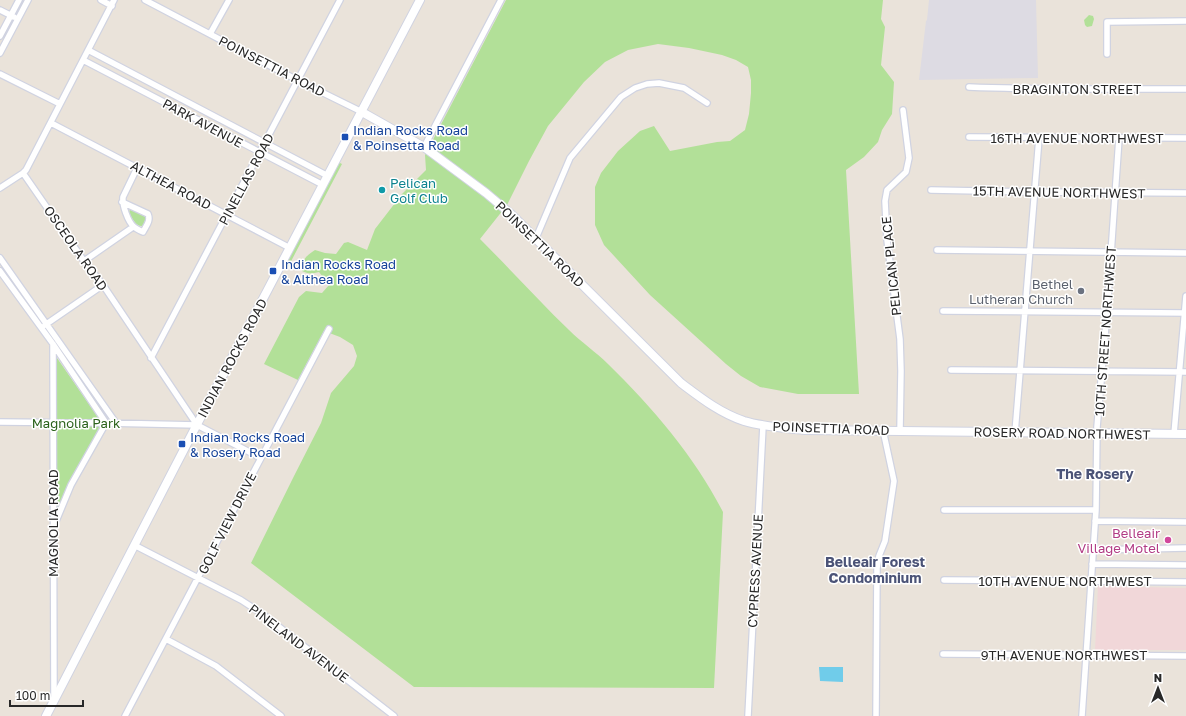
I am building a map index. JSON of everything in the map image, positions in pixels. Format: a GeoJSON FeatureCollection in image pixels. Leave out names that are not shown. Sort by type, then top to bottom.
{"type":"FeatureCollection","features":[{"type":"Feature","properties":{"kind":"street"},"geometry":{"type":"LineString","coordinates":[[0,36],[19,0]]}},
{"type":"Feature","properties":{"kind":"street"},"geometry":{"type":"LineString","coordinates":[[0,53],[28,0]]}},
{"type":"Feature","properties":{"kind":"street"},"geometry":{"type":"LineString","coordinates":[[0,188],[23,173],[51,123],[113,3],[101,0]]}},
{"type":"Feature","properties":{"kind":"street","name":"POINSETTIA ROAD"},"geometry":{"type":"LineString","coordinates":[[146,0],[297,80],[362,112],[424,147],[486,193],[511,214],[681,383],[730,416],[762,426],[805,430],[900,430],[938,432]]}},
{"type":"Feature","properties":{"kind":"street"},"geometry":{"type":"LineString","coordinates":[[210,34],[229,0]]}},
{"type":"Feature","properties":{"kind":"street","name":"PINELLAS ROAD"},"geometry":{"type":"LineString","coordinates":[[151,358],[340,0]]}},
{"type":"Feature","properties":{"kind":"street","name":"INDIAN ROCKS ROAD"},"geometry":{"type":"LineString","coordinates":[[46,716],[420,0]]}},
{"type":"Feature","properties":{"kind":"street"},"geometry":{"type":"LineString","coordinates":[[424,147],[501,0]]}},
{"type":"Feature","properties":{"kind":"street"},"geometry":{"type":"LineString","coordinates":[[0,10],[18,19]]}},
{"type":"Feature","properties":{"kind":"street"},"geometry":{"type":"LineString","coordinates":[[1107,54],[1107,22],[1186,21]]}},
{"type":"Feature","properties":{"kind":"street","name":"PARK AVENUE"},"geometry":{"type":"LineString","coordinates":[[88,50],[328,176]]}},
{"type":"Feature","properties":{"kind":"street","name":"PARK AVENUE"},"geometry":{"type":"LineString","coordinates":[[83,60],[323,185]]}},
{"type":"Feature","properties":{"kind":"street"},"geometry":{"type":"LineString","coordinates":[[0,74],[60,104]]}},
{"type":"Feature","properties":{"kind":"street"},"geometry":{"type":"LineString","coordinates":[[536,238],[570,158],[621,97],[635,88],[647,84],[659,84],[684,88],[707,103]]}},
{"type":"Feature","properties":{"kind":"street","name":"BRAGINTON STREET"},"geometry":{"type":"LineString","coordinates":[[969,87],[1043,90],[1070,88],[1095,90],[1186,89]]}},
{"type":"Feature","properties":{"kind":"street","name":"PELICAN PLACE"},"geometry":{"type":"LineString","coordinates":[[900,430],[900,339],[887,240],[884,201],[887,190],[906,172],[909,158],[903,110]]}},
{"type":"Feature","properties":{"kind":"street","name":"ALTHEA ROAD"},"geometry":{"type":"LineString","coordinates":[[51,123],[290,248]]}},
{"type":"Feature","properties":{"kind":"street","name":"16TH AVENUE NORTHWEST"},"geometry":{"type":"LineString","coordinates":[[969,137],[1186,138]]}},
{"type":"Feature","properties":{"kind":"street"},"geometry":{"type":"LineString","coordinates":[[1015,433],[1040,138]]}},
{"type":"Feature","properties":{"kind":"street","name":"10TH STREET NORTHWEST"},"geometry":{"type":"LineString","coordinates":[[1082,716],[1096,510],[1097,434],[1119,138]]}},
{"type":"Feature","properties":{"kind":"street"},"geometry":{"type":"LineString","coordinates":[[122,202],[148,214],[148,222],[143,232],[133,227],[123,208],[122,202],[137,168]]}},
{"type":"Feature","properties":{"kind":"street","name":"OSCEOLA ROAD"},"geometry":{"type":"LineString","coordinates":[[23,173],[103,286],[197,425],[260,458]]}},
{"type":"Feature","properties":{"kind":"street","name":"15TH AVENUE NORTHWEST"},"geometry":{"type":"LineString","coordinates":[[931,190],[1186,193]]}},
{"type":"Feature","properties":{"kind":"street"},"geometry":{"type":"LineString","coordinates":[[84,260],[133,227]]}},
{"type":"Feature","properties":{"kind":"street"},"geometry":{"type":"LineString","coordinates":[[937,250],[1186,253]]}},
{"type":"Feature","properties":{"kind":"street"},"geometry":{"type":"LineString","coordinates":[[0,258],[116,423]]}},
{"type":"Feature","properties":{"kind":"street"},"geometry":{"type":"LineString","coordinates":[[0,271],[53,344],[106,423]]}},
{"type":"Feature","properties":{"kind":"street"},"geometry":{"type":"LineString","coordinates":[[40,328],[103,286]]}},
{"type":"Feature","properties":{"kind":"street"},"geometry":{"type":"LineString","coordinates":[[1174,434],[1186,296]]}},
{"type":"Feature","properties":{"kind":"street"},"geometry":{"type":"LineString","coordinates":[[943,311],[1185,313]]}},
{"type":"Feature","properties":{"kind":"street","name":"GOLF VIEW DRIVE"},"geometry":{"type":"LineString","coordinates":[[125,716],[329,329]]}},
{"type":"Feature","properties":{"kind":"street","name":"MAGNOLIA ROAD"},"geometry":{"type":"LineString","coordinates":[[53,344],[52,422],[54,702]]}},
{"type":"Feature","properties":{"kind":"street"},"geometry":{"type":"LineString","coordinates":[[952,370],[1186,372]]}},
{"type":"Feature","properties":{"kind":"street"},"geometry":{"type":"LineString","coordinates":[[0,422],[197,425]]}},
{"type":"Feature","properties":{"kind":"street"},"geometry":{"type":"LineString","coordinates":[[53,528],[71,485],[106,423]]}},
{"type":"Feature","properties":{"kind":"street","name":"CYPRESS AVENUE"},"geometry":{"type":"LineString","coordinates":[[748,716],[762,426]]}},
{"type":"Feature","properties":{"kind":"street"},"geometry":{"type":"LineString","coordinates":[[876,716],[877,568],[879,556],[885,541],[894,481],[883,430]]}},
{"type":"Feature","properties":{"kind":"street","name":"ROSERY ROAD NORTHWEST"},"geometry":{"type":"LineString","coordinates":[[938,432],[1186,434]]}},
{"type":"Feature","properties":{"kind":"street"},"geometry":{"type":"LineString","coordinates":[[944,510],[1096,510]]}},
{"type":"Feature","properties":{"kind":"street"},"geometry":{"type":"LineString","coordinates":[[1095,521],[1186,522]]}},
{"type":"Feature","properties":{"kind":"street","name":"PINELAND AVENUE"},"geometry":{"type":"LineString","coordinates":[[134,545],[241,600],[261,613],[394,716]]}},
{"type":"Feature","properties":{"kind":"street"},"geometry":{"type":"LineString","coordinates":[[1093,550],[1186,548]]}},
{"type":"Feature","properties":{"kind":"street"},"geometry":{"type":"LineString","coordinates":[[1092,564],[1186,565]]}},
{"type":"Feature","properties":{"kind":"street","name":"10TH AVENUE NORTHWEST"},"geometry":{"type":"LineString","coordinates":[[944,580],[1186,582]]}},
{"type":"Feature","properties":{"kind":"street"},"geometry":{"type":"LineString","coordinates":[[166,639],[216,666],[281,716]]}},
{"type":"Feature","properties":{"kind":"street","name":"9TH AVENUE NORTHWEST"},"geometry":{"type":"LineString","coordinates":[[943,654],[1186,656]]}},
{"type":"Feature","properties":{"kind":"shaded area"},"geometry":{"type":"Polygon","coordinates":[[[929,0],[1036,0],[1038,78],[919,80],[929,0]]]}},
{"type":"Feature","properties":{"kind":"shaded area"},"geometry":{"type":"Polygon","coordinates":[[[1098,586],[1186,588],[1186,650],[1095,650],[1098,586]]]}},
{"type":"Feature","properties":{"kind":"green space"},"geometry":{"type":"Polygon","coordinates":[[[506,0],[883,0],[881,19],[885,27],[881,65],[894,82],[892,114],[882,130],[878,142],[864,157],[846,170],[859,394],[798,394],[760,387],[741,376],[650,295],[604,245],[595,225],[595,187],[601,173],[618,151],[640,131],[654,126],[670,151],[730,141],[745,130],[749,114],[751,80],[748,67],[736,60],[722,55],[689,48],[658,44],[628,50],[605,62],[584,82],[548,126],[507,205],[480,239],[578,339],[599,355],[641,398],[672,434],[700,472],[723,512],[714,688],[414,687],[251,563],[321,423],[331,393],[354,366],[357,356],[353,345],[340,337],[324,331],[298,380],[264,364],[299,297],[306,291],[322,293],[329,285],[319,272],[306,273],[302,271],[302,264],[307,256],[315,250],[336,254],[344,243],[348,242],[367,250],[375,229],[402,194],[426,170],[425,155],[506,0]]]}},
{"type":"Feature","properties":{"kind":"green space"},"geometry":{"type":"Polygon","coordinates":[[[1089,15],[1093,16],[1094,19],[1092,26],[1087,27],[1084,20],[1089,15]]]}},
{"type":"Feature","properties":{"kind":"green space"},"geometry":{"type":"Polygon","coordinates":[[[338,162],[342,164],[287,269],[283,267],[338,162]]]}},
{"type":"Feature","properties":{"kind":"green space"},"geometry":{"type":"Polygon","coordinates":[[[130,209],[146,217],[146,222],[143,226],[134,222],[129,213],[130,209]]]}},
{"type":"Feature","properties":{"kind":"green space","name":"Magnolia Park"},"geometry":{"type":"Polygon","coordinates":[[[55,358],[57,358],[98,417],[99,429],[59,506],[56,507],[55,504],[55,358]]]}},
{"type":"Feature","properties":{"kind":"water"},"geometry":{"type":"Polygon","coordinates":[[[819,667],[843,667],[843,682],[820,681],[819,667]]]}},
{"type":"Feature","properties":{"kind":"place","name":"Indian Rocks Road & Poinsetta Road"},"geometry":{"type":"Point","coordinates":[345,137]}},
{"type":"Feature","properties":{"kind":"place","name":"Pelican Golf Club"},"geometry":{"type":"Point","coordinates":[382,190]}},
{"type":"Feature","properties":{"kind":"place","name":"Indian Rocks Road & Althea Road"},"geometry":{"type":"Point","coordinates":[273,271]}},
{"type":"Feature","properties":{"kind":"place","name":"Bethel Lutheran Church"},"geometry":{"type":"Point","coordinates":[1081,291]}},
{"type":"Feature","properties":{"kind":"place","name":"Indian Rocks Road & Rosery Road"},"geometry":{"type":"Point","coordinates":[182,444]}},
{"type":"Feature","properties":{"kind":"place","name":"Belleair Village Motel"},"geometry":{"type":"Point","coordinates":[1168,540]}},
{"type":"Feature","properties":{"kind":"district","name":"The Rosery"},"geometry":{"type":"Point","coordinates":[1095,474]}},
{"type":"Feature","properties":{"kind":"district","name":"Belleair Forest Condominium"},"geometry":{"type":"Point","coordinates":[875,570]}}]}
